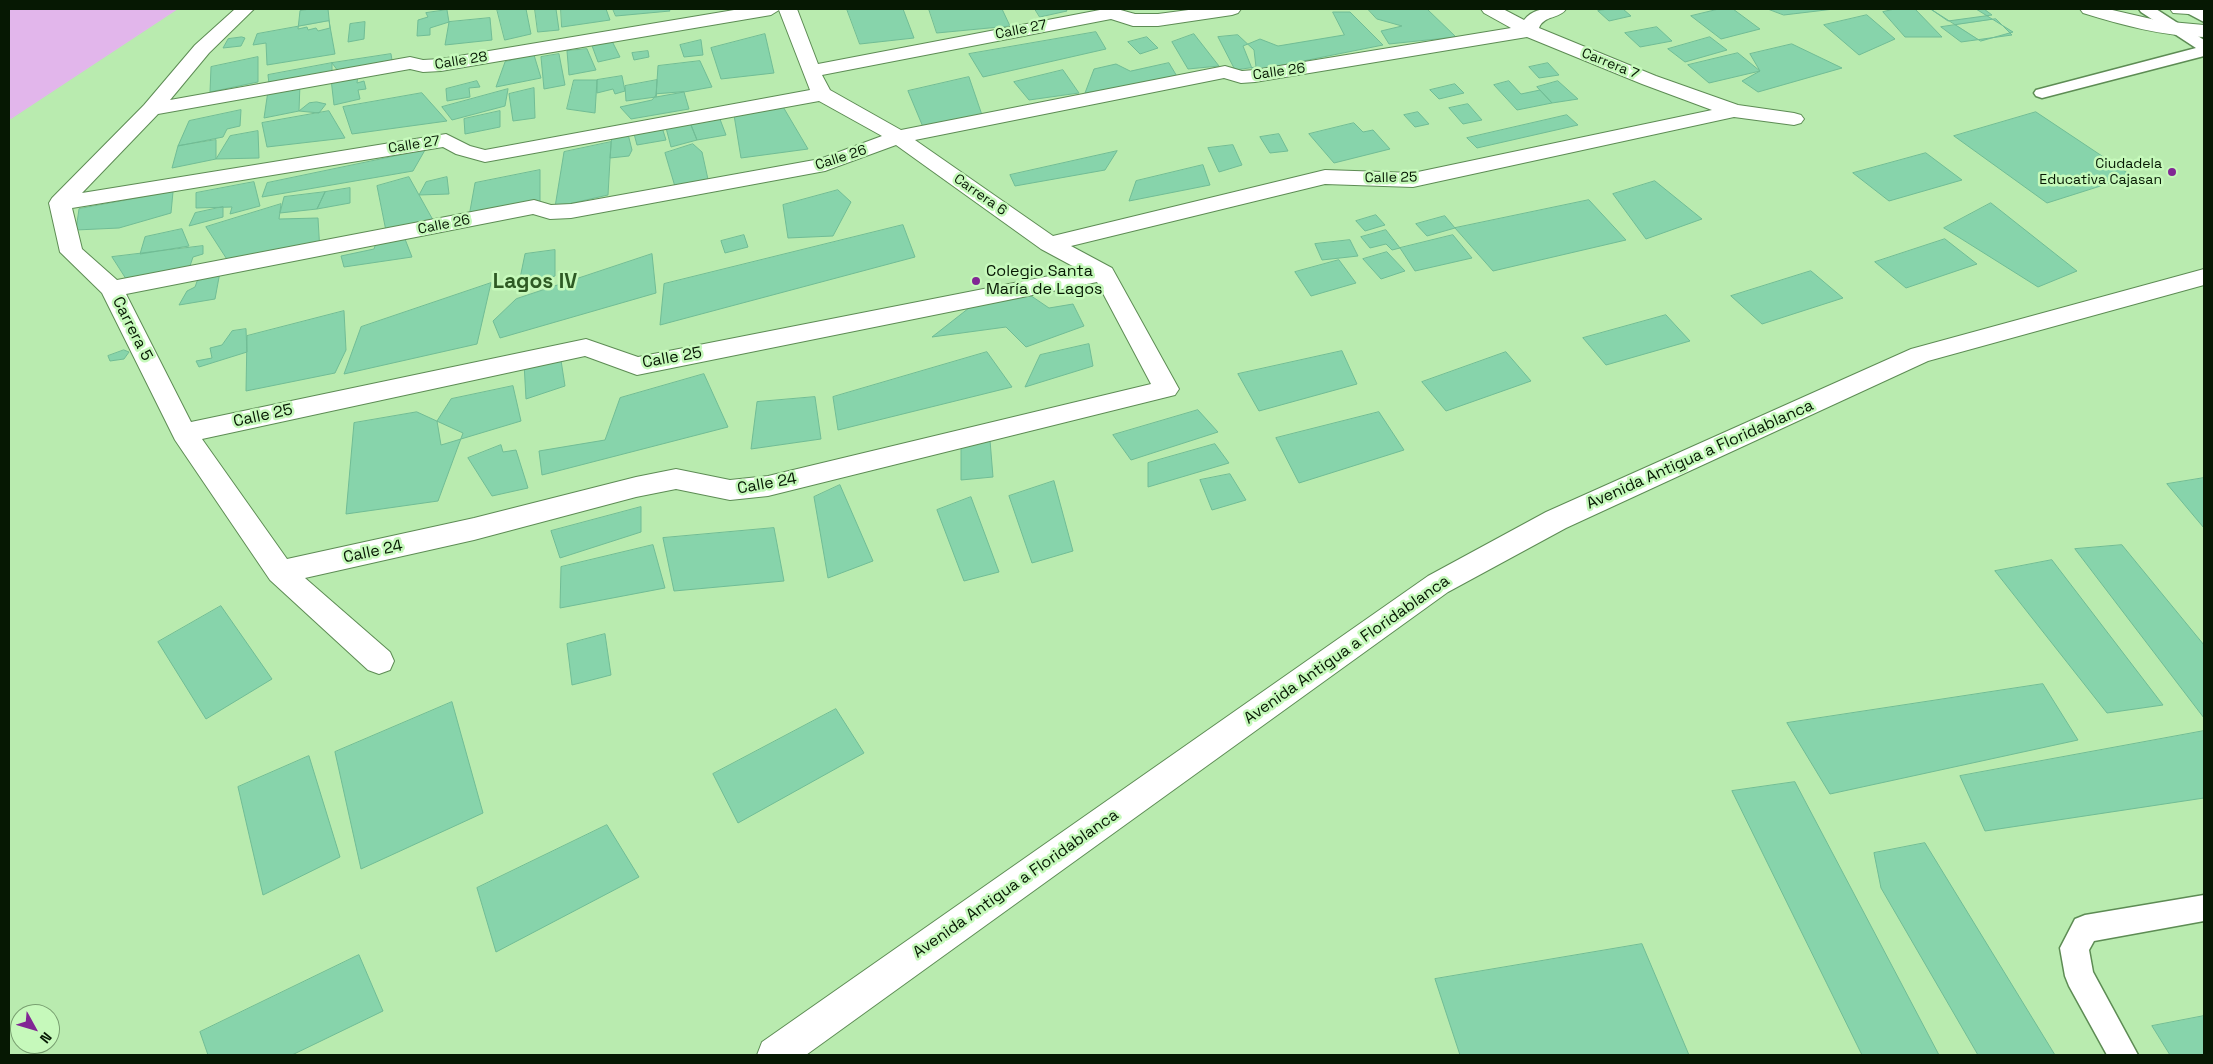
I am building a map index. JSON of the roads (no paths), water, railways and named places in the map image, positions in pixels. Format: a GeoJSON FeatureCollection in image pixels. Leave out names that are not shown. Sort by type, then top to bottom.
{"type":"FeatureCollection","features":[{"type":"Feature","properties":{"kind":"street"},"geometry":{"type":"LineString","coordinates":[[60,203],[151,109],[202,49],[245,9]]}},
{"type":"Feature","properties":{"kind":"street","name":"Calle 28"},"geometry":{"type":"LineString","coordinates":[[151,109],[410,63],[422,66],[441,65],[771,9]]}},
{"type":"Feature","properties":{"kind":"street"},"geometry":{"type":"LineString","coordinates":[[788,9],[811,71],[822,94]]}},
{"type":"Feature","properties":{"kind":"street","name":"Calle 27"},"geometry":{"type":"LineString","coordinates":[[811,71],[1112,13],[1133,20],[1158,20],[1232,9]]}},
{"type":"Feature","properties":{"kind":"street","name":"Carrera 7"},"geometry":{"type":"LineString","coordinates":[[1490,9],[1529,31],[1649,80],[1734,111]]}},
{"type":"Feature","properties":{"kind":"street"},"geometry":{"type":"LineString","coordinates":[[1529,31],[1530,23],[1537,15],[1557,9]]}},
{"type":"Feature","properties":{"kind":"street"},"geometry":{"type":"LineString","coordinates":[[2089,9],[2128,21],[2183,31],[2204,31]]}},
{"type":"Feature","properties":{"kind":"street","name":"Calle 26"},"geometry":{"type":"LineString","coordinates":[[112,289],[534,208],[550,212],[571,211],[825,165],[858,154],[898,137],[1225,72],[1241,77],[1255,76],[1529,31]]}},
{"type":"Feature","properties":{"kind":"street","name":"Calle 27"},"geometry":{"type":"LineString","coordinates":[[60,203],[446,140],[462,150],[485,156],[822,94]]}},
{"type":"Feature","properties":{"kind":"street","name":"Carrera 6"},"geometry":{"type":"LineString","coordinates":[[822,94],[898,137],[1049,244],[1104,273]]}},
{"type":"Feature","properties":{"kind":"street"},"geometry":{"type":"LineString","coordinates":[[1734,111],[1794,119]]}},
{"type":"Feature","properties":{"kind":"street","name":"Calle 25"},"geometry":{"type":"LineString","coordinates":[[1049,244],[1325,177],[1413,180],[1734,111]]}},
{"type":"Feature","properties":{"kind":"street","name":"Carrera 5"},"geometry":{"type":"LineString","coordinates":[[60,203],[71,252],[112,289],[184,433],[280,572],[379,661]]}},
{"type":"Feature","properties":{"kind":"street","name":"Calle 25"},"geometry":{"type":"LineString","coordinates":[[184,433],[586,347],[637,366],[1104,273]]}},
{"type":"Feature","properties":{"kind":"street","name":"Calle 24"},"geometry":{"type":"LineString","coordinates":[[280,572],[474,529],[636,487],[676,479],[730,490],[768,486],[1166,389],[1104,273]]}},
{"type":"Feature","properties":{"kind":"street","name":"Avenida Antigua a Floridablanca"},"geometry":{"type":"LineString","coordinates":[[775,1055],[1438,584],[1556,520],[1920,355],[2204,277]]}},
{"type":"Feature","properties":{"kind":"lane"},"geometry":{"type":"LineString","coordinates":[[2146,9],[2183,31],[2204,47]]}},
{"type":"Feature","properties":{"kind":"lane"},"geometry":{"type":"LineString","coordinates":[[2042,93],[2204,51]]}},
{"type":"Feature","properties":{"kind":"lane"},"geometry":{"type":"LineString","coordinates":[[2123,1055],[2078,976],[2074,948],[2085,929],[2204,908]]}},
{"type":"Feature","properties":{"kind":"place","name":"Ciudadela Educativa Cajasan"},"geometry":{"type":"Point","coordinates":[2172,172]}},
{"type":"Feature","properties":{"kind":"place","name":"Colegio Santa María de Lagos"},"geometry":{"type":"Point","coordinates":[976,281]}},
{"type":"Feature","properties":{"kind":"district","name":"Lagos IV"},"geometry":{"type":"Point","coordinates":[535,282]}}]}
